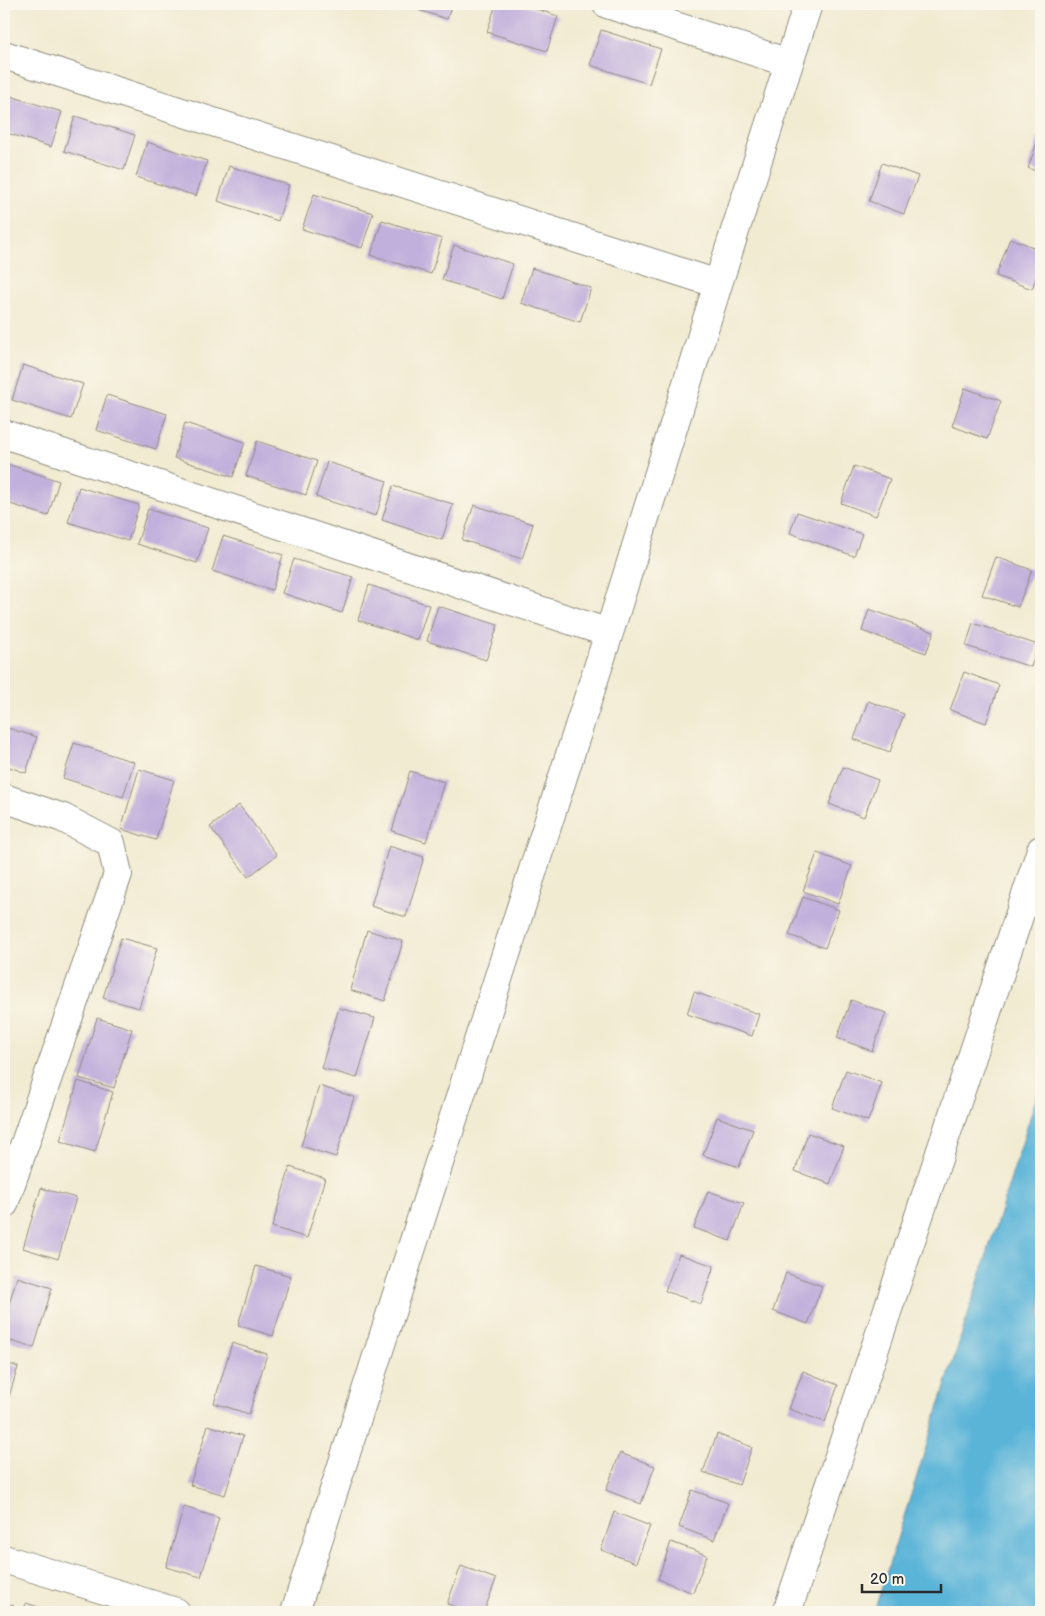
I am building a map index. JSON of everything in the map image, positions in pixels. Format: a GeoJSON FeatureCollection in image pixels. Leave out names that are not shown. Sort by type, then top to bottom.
{"type":"FeatureCollection","features":[{"type":"Feature","properties":{"kind":"street"},"geometry":{"type":"LineString","coordinates":[[607,4],[789,63]]}},
{"type":"Feature","properties":{"kind":"street"},"geometry":{"type":"LineString","coordinates":[[295,1612],[609,633],[808,4]]}},
{"type":"Feature","properties":{"kind":"street"},"geometry":{"type":"LineString","coordinates":[[4,55],[718,284]]}},
{"type":"Feature","properties":{"kind":"street"},"geometry":{"type":"LineString","coordinates":[[4,434],[609,633]]}},
{"type":"Feature","properties":{"kind":"street"},"geometry":{"type":"LineString","coordinates":[[4,798],[63,818],[111,843],[118,874],[9,1171],[4,1204]]}},
{"type":"Feature","properties":{"kind":"street"},"geometry":{"type":"LineString","coordinates":[[787,1612],[1041,850]]}},
{"type":"Feature","properties":{"kind":"street"},"geometry":{"type":"LineString","coordinates":[[4,1559],[176,1612]]}},
{"type":"Feature","properties":{"kind":"water"},"geometry":{"type":"Polygon","coordinates":[[[1041,1083],[1041,1612],[874,1612],[1041,1083]]]}},
{"type":"Feature","properties":{"kind":"building"},"geometry":{"type":"Polygon","coordinates":[[[399,4],[452,4],[447,19],[399,4]]]}},
{"type":"Feature","properties":{"kind":"building"},"geometry":{"type":"Polygon","coordinates":[[[496,4],[520,4],[558,16],[547,51],[487,32],[496,4]]]}},
{"type":"Feature","properties":{"kind":"building"},"geometry":{"type":"Polygon","coordinates":[[[601,30],[661,49],[649,84],[590,65],[601,30]]]}},
{"type":"Feature","properties":{"kind":"building"},"geometry":{"type":"Polygon","coordinates":[[[4,94],[62,112],[51,147],[4,132],[4,94]]]}},
{"type":"Feature","properties":{"kind":"building"},"geometry":{"type":"Polygon","coordinates":[[[75,116],[135,135],[124,170],[64,151],[75,116]]]}},
{"type":"Feature","properties":{"kind":"building"},"geometry":{"type":"Polygon","coordinates":[[[1041,131],[1041,173],[1028,168],[1041,131]]]}},
{"type":"Feature","properties":{"kind":"building"},"geometry":{"type":"Polygon","coordinates":[[[147,142],[207,161],[196,196],[136,177],[147,142]]]}},
{"type":"Feature","properties":{"kind":"building"},"geometry":{"type":"Polygon","coordinates":[[[882,163],[918,176],[904,214],[869,201],[882,163]]]}},
{"type":"Feature","properties":{"kind":"building"},"geometry":{"type":"Polygon","coordinates":[[[229,166],[289,185],[278,221],[218,201],[229,166]]]}},
{"type":"Feature","properties":{"kind":"building"},"geometry":{"type":"Polygon","coordinates":[[[314,194],[373,213],[362,248],[302,229],[314,194]]]}},
{"type":"Feature","properties":{"kind":"building"},"geometry":{"type":"Polygon","coordinates":[[[382,220],[442,239],[431,274],[371,255],[382,220]]]}},
{"type":"Feature","properties":{"kind":"building"},"geometry":{"type":"Polygon","coordinates":[[[1010,238],[1041,250],[1041,264],[1032,289],[996,276],[1010,238]]]}},
{"type":"Feature","properties":{"kind":"building"},"geometry":{"type":"Polygon","coordinates":[[[454,245],[513,264],[502,299],[442,280],[454,245]]]}},
{"type":"Feature","properties":{"kind":"building"},"geometry":{"type":"Polygon","coordinates":[[[532,268],[591,288],[580,322],[521,303],[532,268]]]}},
{"type":"Feature","properties":{"kind":"building"},"geometry":{"type":"Polygon","coordinates":[[[23,365],[83,384],[71,419],[12,400],[23,365]]]}},
{"type":"Feature","properties":{"kind":"building"},"geometry":{"type":"Polygon","coordinates":[[[965,388],[1001,401],[987,439],[952,426],[965,388]]]}},
{"type":"Feature","properties":{"kind":"building"},"geometry":{"type":"Polygon","coordinates":[[[107,395],[167,414],[156,449],[96,430],[107,395]]]}},
{"type":"Feature","properties":{"kind":"building"},"geometry":{"type":"Polygon","coordinates":[[[185,423],[245,442],[233,477],[174,458],[185,423]]]}},
{"type":"Feature","properties":{"kind":"building"},"geometry":{"type":"Polygon","coordinates":[[[257,441],[317,461],[306,495],[246,476],[257,441]]]}},
{"type":"Feature","properties":{"kind":"building"},"geometry":{"type":"Polygon","coordinates":[[[327,462],[387,481],[376,516],[316,497],[327,462]]]}},
{"type":"Feature","properties":{"kind":"building"},"geometry":{"type":"Polygon","coordinates":[[[4,463],[59,481],[48,516],[4,502],[4,463]]]}},
{"type":"Feature","properties":{"kind":"building"},"geometry":{"type":"Polygon","coordinates":[[[854,466],[890,479],[876,516],[841,503],[854,466]]]}},
{"type":"Feature","properties":{"kind":"building"},"geometry":{"type":"Polygon","coordinates":[[[393,486],[453,504],[442,540],[382,520],[393,486]]]}},
{"type":"Feature","properties":{"kind":"building"},"geometry":{"type":"Polygon","coordinates":[[[79,487],[139,505],[128,541],[68,522],[79,487]]]}},
{"type":"Feature","properties":{"kind":"building"},"geometry":{"type":"Polygon","coordinates":[[[474,505],[533,524],[522,559],[462,540],[474,505]]]}},
{"type":"Feature","properties":{"kind":"building"},"geometry":{"type":"Polygon","coordinates":[[[148,509],[208,528],[197,563],[137,544],[148,509]]]}},
{"type":"Feature","properties":{"kind":"building"},"geometry":{"type":"Polygon","coordinates":[[[797,512],[862,534],[854,556],[790,533],[797,512]]]}},
{"type":"Feature","properties":{"kind":"building"},"geometry":{"type":"Polygon","coordinates":[[[223,536],[283,555],[272,590],[212,571],[223,536]]]}},
{"type":"Feature","properties":{"kind":"building"},"geometry":{"type":"Polygon","coordinates":[[[996,557],[1032,570],[1018,607],[982,595],[996,557]]]}},
{"type":"Feature","properties":{"kind":"building"},"geometry":{"type":"Polygon","coordinates":[[[294,559],[353,577],[342,613],[282,593],[294,559]]]}},
{"type":"Feature","properties":{"kind":"building"},"geometry":{"type":"Polygon","coordinates":[[[369,585],[429,605],[418,640],[358,620],[369,585]]]}},
{"type":"Feature","properties":{"kind":"building"},"geometry":{"type":"Polygon","coordinates":[[[438,606],[498,625],[486,660],[427,641],[438,606]]]}},
{"type":"Feature","properties":{"kind":"building"},"geometry":{"type":"Polygon","coordinates":[[[869,609],[934,632],[926,653],[862,631],[869,609]]]}},
{"type":"Feature","properties":{"kind":"building"},"geometry":{"type":"Polygon","coordinates":[[[973,623],[1038,645],[1031,667],[966,646],[973,623]]]}},
{"type":"Feature","properties":{"kind":"building"},"geometry":{"type":"Polygon","coordinates":[[[964,672],[999,685],[986,723],[950,710],[964,672]]]}},
{"type":"Feature","properties":{"kind":"building"},"geometry":{"type":"Polygon","coordinates":[[[868,701],[904,714],[890,752],[854,739],[868,701]]]}},
{"type":"Feature","properties":{"kind":"building"},"geometry":{"type":"Polygon","coordinates":[[[4,727],[37,737],[26,773],[4,765],[4,727]]]}},
{"type":"Feature","properties":{"kind":"building"},"geometry":{"type":"Polygon","coordinates":[[[74,743],[134,762],[123,797],[63,778],[74,743]]]}},
{"type":"Feature","properties":{"kind":"building"},"geometry":{"type":"Polygon","coordinates":[[[843,767],[878,780],[864,817],[829,804],[843,767]]]}},
{"type":"Feature","properties":{"kind":"building"},"geometry":{"type":"Polygon","coordinates":[[[139,769],[174,780],[156,840],[121,829],[139,769]]]}},
{"type":"Feature","properties":{"kind":"building"},"geometry":{"type":"Polygon","coordinates":[[[410,771],[444,782],[426,842],[392,831],[410,771]]]}},
{"type":"Feature","properties":{"kind":"building"},"geometry":{"type":"Polygon","coordinates":[[[239,805],[277,855],[248,877],[210,827],[239,805]]]}},
{"type":"Feature","properties":{"kind":"building"},"geometry":{"type":"Polygon","coordinates":[[[389,846],[424,857],[406,917],[371,906],[389,846]]]}},
{"type":"Feature","properties":{"kind":"building"},"geometry":{"type":"Polygon","coordinates":[[[817,853],[852,866],[838,904],[803,891],[817,853]]]}},
{"type":"Feature","properties":{"kind":"building"},"geometry":{"type":"Polygon","coordinates":[[[803,897],[839,910],[825,948],[789,935],[803,897]]]}},
{"type":"Feature","properties":{"kind":"building"},"geometry":{"type":"Polygon","coordinates":[[[367,930],[403,941],[385,1001],[350,990],[367,930]]]}},
{"type":"Feature","properties":{"kind":"building"},"geometry":{"type":"Polygon","coordinates":[[[121,938],[157,948],[139,1008],[103,998],[121,938]]]}},
{"type":"Feature","properties":{"kind":"building"},"geometry":{"type":"Polygon","coordinates":[[[694,992],[759,1014],[752,1036],[687,1014],[694,992]]]}},
{"type":"Feature","properties":{"kind":"building"},"geometry":{"type":"Polygon","coordinates":[[[851,1000],[886,1013],[872,1051],[837,1038],[851,1000]]]}},
{"type":"Feature","properties":{"kind":"building"},"geometry":{"type":"Polygon","coordinates":[[[339,1008],[375,1018],[357,1078],[321,1068],[339,1008]]]}},
{"type":"Feature","properties":{"kind":"building"},"geometry":{"type":"Polygon","coordinates":[[[97,1018],[132,1029],[114,1088],[79,1078],[97,1018]]]}},
{"type":"Feature","properties":{"kind":"building"},"geometry":{"type":"Polygon","coordinates":[[[846,1070],[882,1083],[868,1121],[832,1108],[846,1070]]]}},
{"type":"Feature","properties":{"kind":"building"},"geometry":{"type":"Polygon","coordinates":[[[78,1081],[113,1092],[95,1152],[60,1141],[78,1081]]]}},
{"type":"Feature","properties":{"kind":"building"},"geometry":{"type":"Polygon","coordinates":[[[319,1086],[354,1097],[336,1157],[301,1146],[319,1086]]]}},
{"type":"Feature","properties":{"kind":"building"},"geometry":{"type":"Polygon","coordinates":[[[717,1117],[753,1130],[739,1167],[703,1155],[717,1117]]]}},
{"type":"Feature","properties":{"kind":"building"},"geometry":{"type":"Polygon","coordinates":[[[808,1133],[844,1146],[830,1184],[795,1171],[808,1133]]]}},
{"type":"Feature","properties":{"kind":"building"},"geometry":{"type":"Polygon","coordinates":[[[290,1167],[325,1178],[307,1238],[272,1227],[290,1167]]]}},
{"type":"Feature","properties":{"kind":"building"},"geometry":{"type":"Polygon","coordinates":[[[41,1188],[76,1198],[58,1259],[23,1248],[41,1188]]]}},
{"type":"Feature","properties":{"kind":"building"},"geometry":{"type":"Polygon","coordinates":[[[708,1191],[744,1203],[730,1241],[694,1228],[708,1191]]]}},
{"type":"Feature","properties":{"kind":"building"},"geometry":{"type":"Polygon","coordinates":[[[679,1254],[714,1266],[701,1304],[665,1291],[679,1254]]]}},
{"type":"Feature","properties":{"kind":"building"},"geometry":{"type":"Polygon","coordinates":[[[256,1266],[291,1276],[273,1336],[238,1325],[256,1266]]]}},
{"type":"Feature","properties":{"kind":"building"},"geometry":{"type":"Polygon","coordinates":[[[786,1273],[822,1286],[808,1324],[773,1311],[786,1273]]]}},
{"type":"Feature","properties":{"kind":"building"},"geometry":{"type":"Polygon","coordinates":[[[17,1277],[52,1288],[34,1348],[4,1339],[4,1321],[17,1277]]]}},
{"type":"Feature","properties":{"kind":"building"},"geometry":{"type":"Polygon","coordinates":[[[232,1343],[267,1354],[249,1414],[214,1403],[232,1343]]]}},
{"type":"Feature","properties":{"kind":"building"},"geometry":{"type":"Polygon","coordinates":[[[4,1362],[18,1367],[4,1413],[4,1362]]]}},
{"type":"Feature","properties":{"kind":"building"},"geometry":{"type":"Polygon","coordinates":[[[803,1371],[838,1385],[825,1422],[789,1409],[803,1371]]]}},
{"type":"Feature","properties":{"kind":"building"},"geometry":{"type":"Polygon","coordinates":[[[208,1425],[243,1436],[225,1495],[190,1485],[208,1425]]]}},
{"type":"Feature","properties":{"kind":"building"},"geometry":{"type":"Polygon","coordinates":[[[717,1434],[752,1447],[739,1485],[703,1472],[717,1434]]]}},
{"type":"Feature","properties":{"kind":"building"},"geometry":{"type":"Polygon","coordinates":[[[620,1453],[655,1466],[641,1504],[606,1490],[620,1453]]]}},
{"type":"Feature","properties":{"kind":"building"},"geometry":{"type":"Polygon","coordinates":[[[692,1490],[728,1503],[714,1540],[679,1527],[692,1490]]]}},
{"type":"Feature","properties":{"kind":"building"},"geometry":{"type":"Polygon","coordinates":[[[184,1507],[219,1518],[201,1577],[166,1567],[184,1507]]]}},
{"type":"Feature","properties":{"kind":"building"},"geometry":{"type":"Polygon","coordinates":[[[614,1512],[650,1526],[636,1563],[601,1550],[614,1512]]]}},
{"type":"Feature","properties":{"kind":"building"},"geometry":{"type":"Polygon","coordinates":[[[671,1542],[707,1555],[693,1593],[658,1579],[671,1542]]]}},
{"type":"Feature","properties":{"kind":"building"},"geometry":{"type":"Polygon","coordinates":[[[461,1566],[496,1579],[484,1612],[469,1612],[447,1604],[461,1566]]]}},
{"type":"Feature","properties":{"kind":"building"},"geometry":{"type":"Polygon","coordinates":[[[4,1603],[14,1606],[11,1612],[4,1612],[4,1603]]]}},
{"type":"Feature","properties":{"kind":"building"},"geometry":{"type":"Polygon","coordinates":[[[26,1603],[54,1612],[23,1612],[26,1603]]]}}]}
